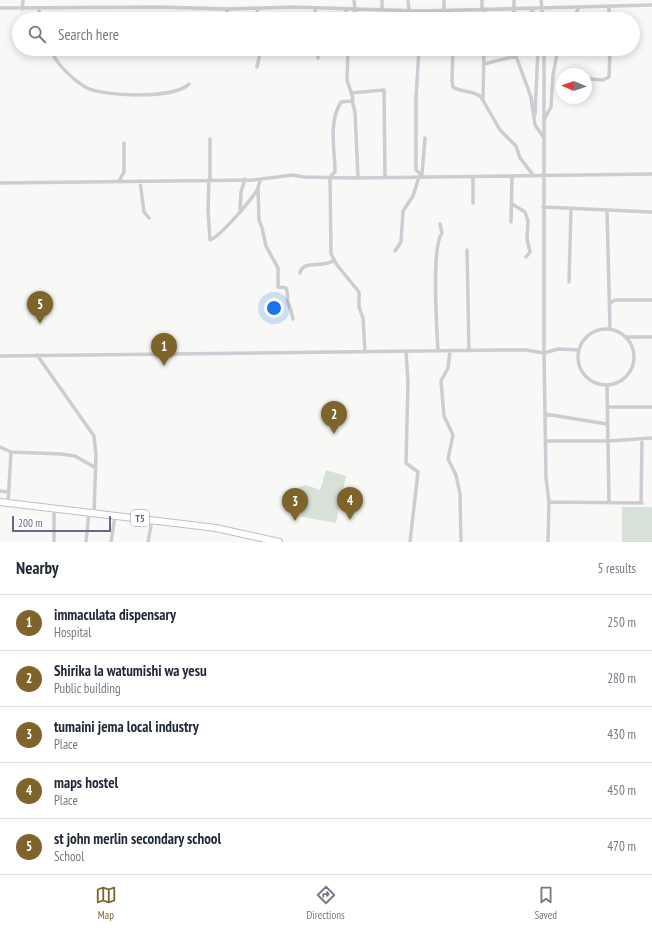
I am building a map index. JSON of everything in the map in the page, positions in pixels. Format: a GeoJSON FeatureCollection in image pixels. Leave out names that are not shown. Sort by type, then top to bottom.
{"type":"FeatureCollection","features":[{"type":"Feature","properties":{"kind":"highway","name":"T5"},"geometry":{"type":"LineString","coordinates":[[0,502],[216,528],[279,542]]}},
{"type":"Feature","properties":{"kind":"street"},"geometry":{"type":"LineString","coordinates":[[22,9],[23,0]]}},
{"type":"Feature","properties":{"kind":"street"},"geometry":{"type":"LineString","coordinates":[[354,0],[356,9]]}},
{"type":"Feature","properties":{"kind":"street"},"geometry":{"type":"LineString","coordinates":[[382,0],[382,10]]}},
{"type":"Feature","properties":{"kind":"street"},"geometry":{"type":"LineString","coordinates":[[408,0],[409,10]]}},
{"type":"Feature","properties":{"kind":"street"},"geometry":{"type":"LineString","coordinates":[[444,0],[444,10]]}},
{"type":"Feature","properties":{"kind":"street"},"geometry":{"type":"LineString","coordinates":[[482,0],[484,12]]}},
{"type":"Feature","properties":{"kind":"street"},"geometry":{"type":"LineString","coordinates":[[514,0],[514,10]]}},
{"type":"Feature","properties":{"kind":"street"},"geometry":{"type":"LineString","coordinates":[[541,0],[543,12]]}},
{"type":"Feature","properties":{"kind":"street"},"geometry":{"type":"LineString","coordinates":[[0,8],[346,8],[422,11],[483,9],[514,10],[609,6],[631,2],[652,5]]}},
{"type":"Feature","properties":{"kind":"street"},"geometry":{"type":"LineString","coordinates":[[609,6],[609,12]]}},
{"type":"Feature","properties":{"kind":"street"},"geometry":{"type":"LineString","coordinates":[[577,12],[580,7]]}},
{"type":"Feature","properties":{"kind":"street"},"geometry":{"type":"LineString","coordinates":[[257,8],[257,12]]}},
{"type":"Feature","properties":{"kind":"street"},"geometry":{"type":"LineString","coordinates":[[315,8],[315,12]]}},
{"type":"Feature","properties":{"kind":"street"},"geometry":{"type":"LineString","coordinates":[[346,8],[346,12]]}},
{"type":"Feature","properties":{"kind":"street"},"geometry":{"type":"LineString","coordinates":[[353,12],[356,9]]}},
{"type":"Feature","properties":{"kind":"street"},"geometry":{"type":"LineString","coordinates":[[55,56],[62,67],[85,86],[91,89],[106,92],[161,93],[182,90],[189,84]]}},
{"type":"Feature","properties":{"kind":"street"},"geometry":{"type":"LineString","coordinates":[[257,67],[259,56]]}},
{"type":"Feature","properties":{"kind":"street"},"geometry":{"type":"LineString","coordinates":[[348,56],[347,80],[355,112],[358,178]]}},
{"type":"Feature","properties":{"kind":"street"},"geometry":{"type":"LineString","coordinates":[[419,56],[416,99],[416,170],[422,176]]}},
{"type":"Feature","properties":{"kind":"street"},"geometry":{"type":"LineString","coordinates":[[454,56],[453,87],[462,92],[478,94],[500,130],[516,146],[520,158],[534,176]]}},
{"type":"Feature","properties":{"kind":"street"},"geometry":{"type":"LineString","coordinates":[[483,101],[484,56]]}},
{"type":"Feature","properties":{"kind":"street"},"geometry":{"type":"LineString","coordinates":[[484,64],[507,56]]}},
{"type":"Feature","properties":{"kind":"street"},"geometry":{"type":"LineString","coordinates":[[517,56],[531,97],[536,125],[544,138]]}},
{"type":"Feature","properties":{"kind":"street"},"geometry":{"type":"LineString","coordinates":[[535,121],[538,56]]}},
{"type":"Feature","properties":{"kind":"street"},"geometry":{"type":"LineString","coordinates":[[544,56],[544,353],[549,502],[548,542]]}},
{"type":"Feature","properties":{"kind":"street"},"geometry":{"type":"LineString","coordinates":[[545,119],[551,107],[553,75],[557,56]]}},
{"type":"Feature","properties":{"kind":"street"},"geometry":{"type":"LineString","coordinates":[[592,79],[603,80],[609,77],[610,56]]}},
{"type":"Feature","properties":{"kind":"street"},"geometry":{"type":"LineString","coordinates":[[351,93],[384,90],[385,177]]}},
{"type":"Feature","properties":{"kind":"street"},"geometry":{"type":"LineString","coordinates":[[352,100],[341,102],[336,112],[333,139],[335,172],[330,177],[331,247],[334,260],[359,292],[359,307],[363,318],[365,352]]}},
{"type":"Feature","properties":{"kind":"street"},"geometry":{"type":"LineString","coordinates":[[395,252],[401,242],[403,211],[413,196],[422,176],[425,138]]}},
{"type":"Feature","properties":{"kind":"street"},"geometry":{"type":"LineString","coordinates":[[210,139],[208,210],[210,240],[220,235],[240,210],[252,198],[258,188]]}},
{"type":"Feature","properties":{"kind":"street"},"geometry":{"type":"LineString","coordinates":[[119,181],[124,172],[124,143]]}},
{"type":"Feature","properties":{"kind":"street"},"geometry":{"type":"LineString","coordinates":[[0,183],[260,179],[292,175],[304,177],[358,178],[422,176],[534,176],[543,174],[652,174]]}},
{"type":"Feature","properties":{"kind":"street"},"geometry":{"type":"LineString","coordinates":[[512,176],[512,222]]}},
{"type":"Feature","properties":{"kind":"street"},"geometry":{"type":"LineString","coordinates":[[473,177],[473,203]]}},
{"type":"Feature","properties":{"kind":"street"},"geometry":{"type":"LineString","coordinates":[[240,210],[241,192],[246,179]]}},
{"type":"Feature","properties":{"kind":"street"},"geometry":{"type":"LineString","coordinates":[[260,179],[258,188],[259,220],[262,228],[263,239],[278,268],[278,287],[286,288],[293,319]]}},
{"type":"Feature","properties":{"kind":"street"},"geometry":{"type":"LineString","coordinates":[[140,181],[144,212],[149,218]]}},
{"type":"Feature","properties":{"kind":"street"},"geometry":{"type":"LineString","coordinates":[[512,204],[525,212],[528,221],[527,239],[530,252],[526,257]]}},
{"type":"Feature","properties":{"kind":"street"},"geometry":{"type":"LineString","coordinates":[[543,207],[651,212]]}},
{"type":"Feature","properties":{"kind":"street"},"geometry":{"type":"LineString","coordinates":[[569,282],[571,209]]}},
{"type":"Feature","properties":{"kind":"street"},"geometry":{"type":"LineString","coordinates":[[607,210],[610,329]]}},
{"type":"Feature","properties":{"kind":"street"},"geometry":{"type":"LineString","coordinates":[[438,351],[436,271],[438,239],[442,233],[440,224]]}},
{"type":"Feature","properties":{"kind":"street"},"geometry":{"type":"LineString","coordinates":[[467,250],[469,351]]}},
{"type":"Feature","properties":{"kind":"street"},"geometry":{"type":"LineString","coordinates":[[300,273],[301,269],[305,266],[326,265],[334,260]]}},
{"type":"Feature","properties":{"kind":"street"},"geometry":{"type":"LineString","coordinates":[[610,297],[615,300],[652,300]]}},
{"type":"Feature","properties":{"kind":"street"},"geometry":{"type":"LineString","coordinates":[[610,303],[615,300]]}},
{"type":"Feature","properties":{"kind":"street"},"geometry":{"type":"LineString","coordinates":[[626,337],[632,347],[634,359],[631,370],[624,380],[613,385],[602,386],[590,381],[582,373],[578,362],[579,350],[584,340],[593,332],[610,329],[626,337],[652,337]]}},
{"type":"Feature","properties":{"kind":"street"},"geometry":{"type":"LineString","coordinates":[[0,356],[513,350],[544,353],[558,349],[579,350]]}},
{"type":"Feature","properties":{"kind":"street"},"geometry":{"type":"LineString","coordinates":[[450,351],[448,368],[441,381],[441,388],[444,416],[453,435],[448,459],[456,475],[460,494],[461,542]]}},
{"type":"Feature","properties":{"kind":"street"},"geometry":{"type":"LineString","coordinates":[[406,352],[408,382],[406,463],[418,472],[410,542]]}},
{"type":"Feature","properties":{"kind":"street"},"geometry":{"type":"LineString","coordinates":[[37,355],[94,436],[96,468],[86,542]]}},
{"type":"Feature","properties":{"kind":"street"},"geometry":{"type":"LineString","coordinates":[[607,385],[610,502]]}},
{"type":"Feature","properties":{"kind":"street"},"geometry":{"type":"LineString","coordinates":[[607,407],[652,407]]}},
{"type":"Feature","properties":{"kind":"street"},"geometry":{"type":"LineString","coordinates":[[545,414],[607,424]]}},
{"type":"Feature","properties":{"kind":"street"},"geometry":{"type":"LineString","coordinates":[[546,441],[608,441],[652,438]]}},
{"type":"Feature","properties":{"kind":"street"},"geometry":{"type":"LineString","coordinates":[[549,502],[641,503],[642,439]]}},
{"type":"Feature","properties":{"kind":"street"},"geometry":{"type":"LineString","coordinates":[[0,447],[11,452],[75,456],[96,468]]}},
{"type":"Feature","properties":{"kind":"street"},"geometry":{"type":"LineString","coordinates":[[8,503],[11,452]]}},
{"type":"Feature","properties":{"kind":"street"},"geometry":{"type":"LineString","coordinates":[[0,491],[9,492]]}},
{"type":"Feature","properties":{"kind":"street"},"geometry":{"type":"LineString","coordinates":[[54,508],[54,542]]}},
{"type":"Feature","properties":{"kind":"street"},"geometry":{"type":"LineString","coordinates":[[111,542],[115,516]]}},
{"type":"Feature","properties":{"kind":"street"},"geometry":{"type":"LineString","coordinates":[[148,542],[152,520]]}},
{"type":"Feature","properties":{"kind":"shaded area"},"geometry":{"type":"Polygon","coordinates":[[[326,470],[346,476],[336,523],[292,515],[299,487],[306,485],[320,490],[326,470]]]}},
{"type":"Feature","properties":{"kind":"shaded area"},"geometry":{"type":"Polygon","coordinates":[[[622,507],[652,507],[652,542],[622,542],[622,507]]]}},
{"type":"Feature","properties":{"kind":"place","name":"st john merlin secondary school"},"geometry":{"type":"Point","coordinates":[40,324]}},
{"type":"Feature","properties":{"kind":"place","name":"immaculata dispensary"},"geometry":{"type":"Point","coordinates":[164,366]}},
{"type":"Feature","properties":{"kind":"place","name":"Shirika la watumishi wa yesu"},"geometry":{"type":"Point","coordinates":[334,434]}},
{"type":"Feature","properties":{"kind":"place","name":"maps hostel"},"geometry":{"type":"Point","coordinates":[350,520]}},
{"type":"Feature","properties":{"kind":"place","name":"tumaini jema local industry"},"geometry":{"type":"Point","coordinates":[295,521]}}]}
